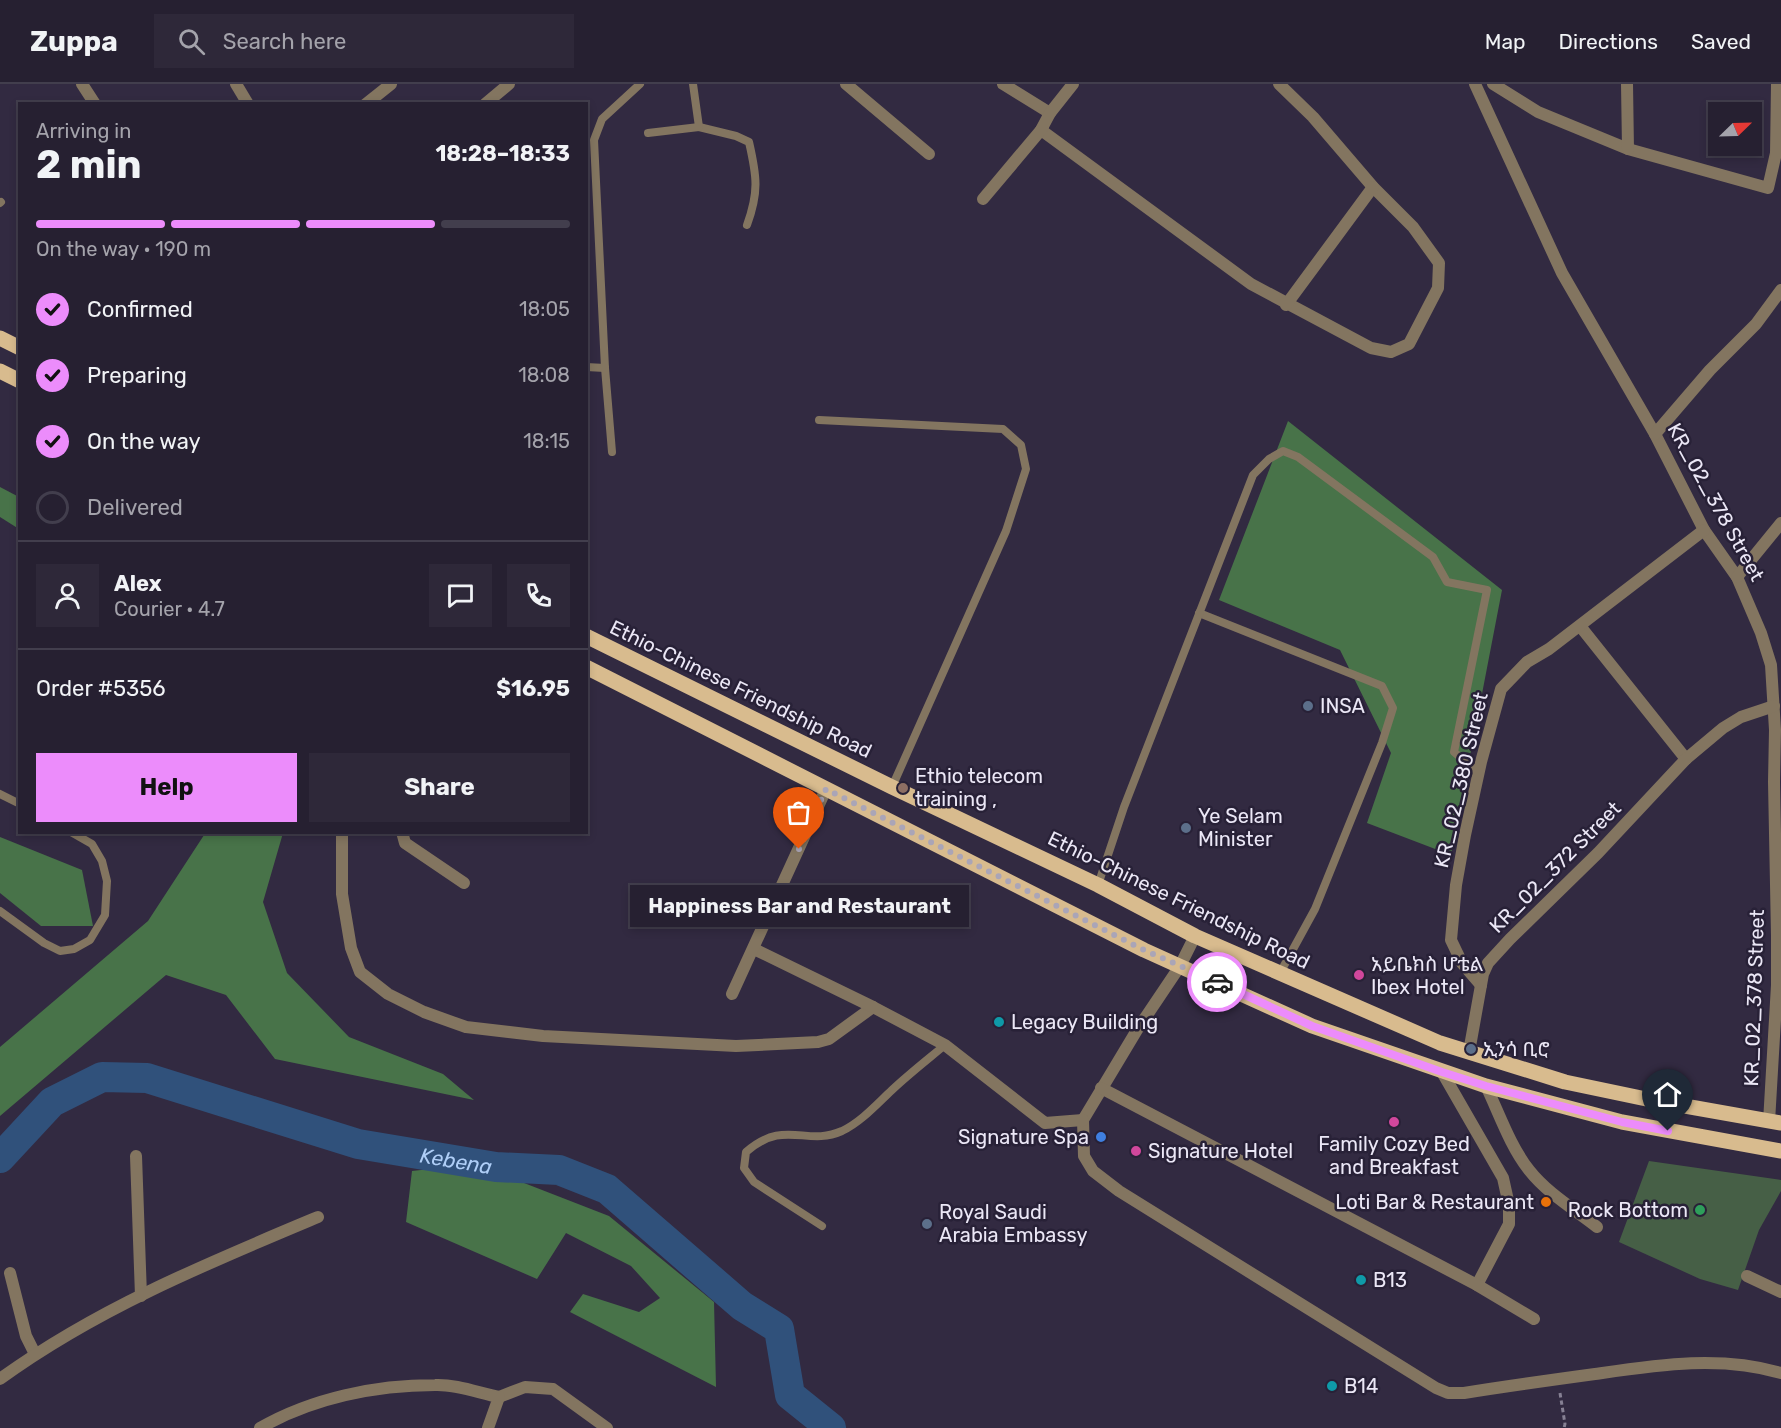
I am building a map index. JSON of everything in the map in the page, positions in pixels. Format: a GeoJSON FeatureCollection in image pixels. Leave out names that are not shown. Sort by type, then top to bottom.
{"type":"FeatureCollection","features":[{"type":"Feature","properties":{"kind":"main road"},"geometry":{"type":"LineString","coordinates":[[0,338],[18,347]]}},
{"type":"Feature","properties":{"kind":"main road"},"geometry":{"type":"LineString","coordinates":[[0,371],[18,380]]}},
{"type":"Feature","properties":{"kind":"main road","name":"Ethio-Chinese Friendship Road"},"geometry":{"type":"LineString","coordinates":[[588,637],[892,787],[1098,885],[1195,936],[1440,1043],[1565,1082],[1775,1123]]}},
{"type":"Feature","properties":{"kind":"main road"},"geometry":{"type":"LineString","coordinates":[[588,668],[1123,939],[1312,1026],[1486,1086],[1622,1122],[1781,1152]]}},
{"type":"Feature","properties":{"kind":"street"},"geometry":{"type":"LineString","coordinates":[[82,84],[94,102]]}},
{"type":"Feature","properties":{"kind":"street"},"geometry":{"type":"LineString","coordinates":[[236,84],[248,102]]}},
{"type":"Feature","properties":{"kind":"street"},"geometry":{"type":"LineString","coordinates":[[369,102],[392,84]]}},
{"type":"Feature","properties":{"kind":"street"},"geometry":{"type":"LineString","coordinates":[[487,102],[509,84]]}},
{"type":"Feature","properties":{"kind":"street"},"geometry":{"type":"LineString","coordinates":[[846,84],[929,154]]}},
{"type":"Feature","properties":{"kind":"street"},"geometry":{"type":"LineString","coordinates":[[1003,84],[1050,113]]}},
{"type":"Feature","properties":{"kind":"street"},"geometry":{"type":"LineString","coordinates":[[983,199],[1041,130],[1050,113],[1073,84]]}},
{"type":"Feature","properties":{"kind":"street"},"geometry":{"type":"LineString","coordinates":[[1041,130],[1251,284],[1286,305],[1371,348],[1391,352],[1409,344],[1438,288],[1439,263],[1413,227],[1373,187],[1313,117],[1280,84]]}},
{"type":"Feature","properties":{"kind":"street","name":"KR_02_378 Street"},"geometry":{"type":"LineString","coordinates":[[1475,84],[1562,273],[1655,434],[1704,530],[1737,577],[1761,633],[1771,665],[1778,727],[1774,782],[1779,936],[1775,1123]]}},
{"type":"Feature","properties":{"kind":"street"},"geometry":{"type":"LineString","coordinates":[[1494,84],[1538,112],[1628,149],[1781,192]]}},
{"type":"Feature","properties":{"kind":"street"},"geometry":{"type":"LineString","coordinates":[[1627,84],[1628,149]]}},
{"type":"Feature","properties":{"kind":"street"},"geometry":{"type":"LineString","coordinates":[[1768,188],[1776,153],[1777,84]]}},
{"type":"Feature","properties":{"kind":"street"},"geometry":{"type":"LineString","coordinates":[[1286,305],[1373,187]]}},
{"type":"Feature","properties":{"kind":"street"},"geometry":{"type":"LineString","coordinates":[[1655,434],[1710,370],[1756,324],[1781,290]]}},
{"type":"Feature","properties":{"kind":"street"},"geometry":{"type":"LineString","coordinates":[[1737,577],[1781,523]]}},
{"type":"Feature","properties":{"kind":"street","name":"KR_02_380 Street"},"geometry":{"type":"LineString","coordinates":[[1480,985],[1462,963],[1451,940],[1456,885],[1479,773],[1501,689],[1527,662],[1580,626],[1704,530]]}},
{"type":"Feature","properties":{"kind":"street"},"geometry":{"type":"LineString","coordinates":[[1580,626],[1686,759]]}},
{"type":"Feature","properties":{"kind":"street","name":"KR_02_372 Street"},"geometry":{"type":"LineString","coordinates":[[1469,1052],[1480,985],[1488,963],[1598,853],[1686,759],[1723,728],[1741,717],[1774,706]]}},
{"type":"Feature","properties":{"kind":"street"},"geometry":{"type":"LineString","coordinates":[[732,994],[826,789]]}},
{"type":"Feature","properties":{"kind":"street"},"geometry":{"type":"LineString","coordinates":[[342,834],[342,894],[351,948],[360,972],[397,998],[424,1012],[466,1027],[543,1036],[736,1046],[818,1042],[829,1039],[873,1007]]}},
{"type":"Feature","properties":{"kind":"street"},"geometry":{"type":"LineString","coordinates":[[403,834],[405,843],[464,883]]}},
{"type":"Feature","properties":{"kind":"street"},"geometry":{"type":"LineString","coordinates":[[1195,936],[1180,966],[1101,1088],[1083,1120],[1084,1156],[1093,1171],[1119,1191],[1436,1388],[1448,1393],[1464,1393],[1682,1363],[1757,1366],[1781,1373]]}},
{"type":"Feature","properties":{"kind":"street"},"geometry":{"type":"LineString","coordinates":[[754,949],[945,1045],[1045,1124],[1083,1120]]}},
{"type":"Feature","properties":{"kind":"street"},"geometry":{"type":"LineString","coordinates":[[1442,1072],[1503,1178],[1509,1205],[1509,1224],[1477,1285]]}},
{"type":"Feature","properties":{"kind":"street"},"geometry":{"type":"LineString","coordinates":[[1486,1086],[1515,1148],[1528,1169],[1548,1189],[1597,1227]]}},
{"type":"Feature","properties":{"kind":"street"},"geometry":{"type":"LineString","coordinates":[[1101,1088],[1477,1285],[1534,1319]]}},
{"type":"Feature","properties":{"kind":"street"},"geometry":{"type":"LineString","coordinates":[[136,1156],[141,1296]]}},
{"type":"Feature","properties":{"kind":"street"},"geometry":{"type":"LineString","coordinates":[[0,1379],[35,1354],[141,1296],[225,1256],[318,1217]]}},
{"type":"Feature","properties":{"kind":"street"},"geometry":{"type":"LineString","coordinates":[[10,1273],[26,1336],[35,1354]]}},
{"type":"Feature","properties":{"kind":"street"},"geometry":{"type":"LineString","coordinates":[[1747,1276],[1781,1292]]}},
{"type":"Feature","properties":{"kind":"street"},"geometry":{"type":"LineString","coordinates":[[260,1428],[316,1404],[373,1390],[438,1384],[499,1397],[525,1387],[553,1389],[607,1428]]}},
{"type":"Feature","properties":{"kind":"street"},"geometry":{"type":"LineString","coordinates":[[488,1428],[499,1397]]}},
{"type":"Feature","properties":{"kind":"lane"},"geometry":{"type":"LineString","coordinates":[[612,452],[605,368],[594,140],[602,119],[640,84]]}},
{"type":"Feature","properties":{"kind":"lane"},"geometry":{"type":"LineString","coordinates":[[693,84],[699,128]]}},
{"type":"Feature","properties":{"kind":"lane"},"geometry":{"type":"LineString","coordinates":[[648,133],[699,128],[736,136],[749,142],[757,180],[754,205],[747,225]]}},
{"type":"Feature","properties":{"kind":"lane"},"geometry":{"type":"LineString","coordinates":[[588,367],[605,368]]}},
{"type":"Feature","properties":{"kind":"lane"},"geometry":{"type":"LineString","coordinates":[[819,420],[1003,429],[1021,445],[1026,469],[1006,531],[892,787]]}},
{"type":"Feature","properties":{"kind":"lane"},"geometry":{"type":"LineString","coordinates":[[1098,885],[1124,807],[1253,475],[1269,459],[1283,451],[1298,458],[1433,557],[1447,582],[1487,590],[1454,752],[1479,773]]}},
{"type":"Feature","properties":{"kind":"lane"},"geometry":{"type":"LineString","coordinates":[[1199,613],[1382,686],[1393,708],[1382,743],[1315,909],[1280,973]]}},
{"type":"Feature","properties":{"kind":"lane"},"geometry":{"type":"LineString","coordinates":[[0,794],[18,803]]}},
{"type":"Feature","properties":{"kind":"lane"},"geometry":{"type":"LineString","coordinates":[[0,911],[44,943],[60,951],[74,949],[90,940],[105,915],[107,881],[102,861],[92,844],[74,834]]}},
{"type":"Feature","properties":{"kind":"lane"},"geometry":{"type":"LineString","coordinates":[[822,1226],[754,1182],[744,1168],[746,1152],[756,1143],[776,1134],[821,1137],[841,1131],[858,1122],[915,1069],[945,1045]]}},
{"type":"Feature","properties":{"kind":"path"},"geometry":{"type":"LineString","coordinates":[[1558,1379],[1564,1428]]}},
{"type":"Feature","properties":{"kind":"green space"},"geometry":{"type":"Polygon","coordinates":[[[1288,421],[1502,590],[1451,855],[1367,823],[1391,753],[1340,650],[1219,600],[1288,421]]]}},
{"type":"Feature","properties":{"kind":"green space"},"geometry":{"type":"Polygon","coordinates":[[[0,487],[18,496],[18,528],[0,517],[0,487]]]}},
{"type":"Feature","properties":{"kind":"green space"},"geometry":{"type":"Polygon","coordinates":[[[205,834],[283,834],[263,902],[287,973],[349,1037],[443,1074],[474,1100],[275,1059],[226,995],[166,975],[0,1116],[0,1047],[148,921],[205,834]]]}},
{"type":"Feature","properties":{"kind":"green space"},"geometry":{"type":"Polygon","coordinates":[[[0,837],[82,870],[93,926],[41,926],[0,893],[0,837]]]}},
{"type":"Feature","properties":{"kind":"green space","name":"Rock Bottom"},"geometry":{"type":"Polygon","coordinates":[[[1649,1161],[1781,1180],[1781,1191],[1759,1230],[1738,1290],[1700,1279],[1619,1242],[1649,1161]]]}},
{"type":"Feature","properties":{"kind":"green space"},"geometry":{"type":"Polygon","coordinates":[[[475,1164],[609,1216],[714,1302],[716,1387],[570,1312],[583,1294],[639,1312],[660,1298],[631,1266],[566,1233],[537,1279],[406,1222],[412,1171],[475,1164]]]}},
{"type":"Feature","properties":{"kind":"waterway","name":"Kebena"},"geometry":{"type":"LineString","coordinates":[[0,1158],[52,1102],[102,1077],[147,1078],[358,1144],[496,1167],[559,1170],[607,1189],[742,1306],[779,1329],[790,1395],[831,1428]]}},
{"type":"Feature","properties":{"kind":"way so far"},"geometry":{"type":"LineString","coordinates":[[799,849],[826,789],[1144,950],[1217,982]]}},
{"type":"Feature","properties":{"kind":"place","name":"INSA"},"geometry":{"type":"Point","coordinates":[1308,706]}},
{"type":"Feature","properties":{"kind":"place","name":"Ethio telecom training ,"},"geometry":{"type":"Point","coordinates":[903,788]}},
{"type":"Feature","properties":{"kind":"place","name":"Ye Selam Minister"},"geometry":{"type":"Point","coordinates":[1186,828]}},
{"type":"Feature","properties":{"kind":"place","name":"Happiness Bar and Restaurant"},"geometry":{"type":"Point","coordinates":[799,849]}},
{"type":"Feature","properties":{"kind":"place","name":"አይቤክስ ሆቴል Ibex Hotel"},"geometry":{"type":"Point","coordinates":[1359,975]}},
{"type":"Feature","properties":{"kind":"place","name":"Legacy Building"},"geometry":{"type":"Point","coordinates":[999,1022]}},
{"type":"Feature","properties":{"kind":"place","name":"ኢንሳ ቢሮ"},"geometry":{"type":"Point","coordinates":[1471,1049]}},
{"type":"Feature","properties":{"kind":"place","name":"Family Cozy Bed and Breakfast"},"geometry":{"type":"Point","coordinates":[1394,1122]}},
{"type":"Feature","properties":{"kind":"place","name":"Signature Spa"},"geometry":{"type":"Point","coordinates":[1101,1137]}},
{"type":"Feature","properties":{"kind":"place","name":"Signature Hotel"},"geometry":{"type":"Point","coordinates":[1136,1151]}},
{"type":"Feature","properties":{"kind":"place","name":"Loti Bar & Restaurant"},"geometry":{"type":"Point","coordinates":[1546,1202]}},
{"type":"Feature","properties":{"kind":"place","name":"Rock Bottom"},"geometry":{"type":"Point","coordinates":[1700,1210]}},
{"type":"Feature","properties":{"kind":"place","name":"Royal Saudi Arabia Embassy"},"geometry":{"type":"Point","coordinates":[927,1224]}},
{"type":"Feature","properties":{"kind":"place","name":"B13"},"geometry":{"type":"Point","coordinates":[1361,1280]}},
{"type":"Feature","properties":{"kind":"place","name":"B14"},"geometry":{"type":"Point","coordinates":[1332,1386]}},
{"type":"Feature","properties":{"kind":"route"},"geometry":{"type":"LineString","coordinates":[[1217,982],[1312,1026],[1442,1072],[1622,1122],[1668,1131]]}}]}
